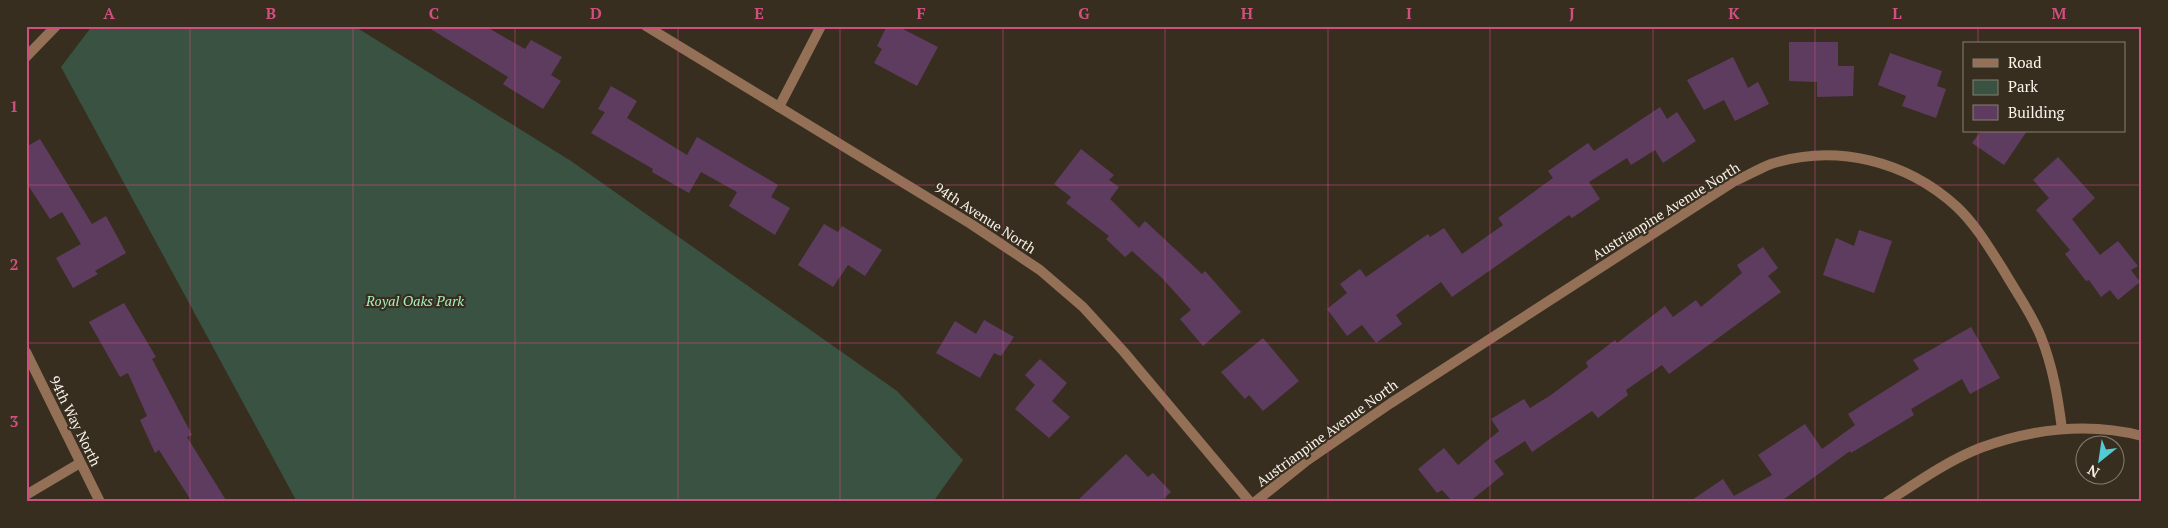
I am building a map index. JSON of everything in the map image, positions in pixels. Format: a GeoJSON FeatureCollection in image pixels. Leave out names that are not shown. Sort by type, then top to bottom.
{"type":"FeatureCollection","features":[{"type":"Feature","properties":{"kind":"street"},"geometry":{"type":"LineString","coordinates":[[26,57],[56,26]]}},
{"type":"Feature","properties":{"kind":"street","name":"94th Avenue North"},"geometry":{"type":"LineString","coordinates":[[646,26],[971,224],[1040,270],[1083,307],[1250,502]]}},
{"type":"Feature","properties":{"kind":"street"},"geometry":{"type":"LineString","coordinates":[[779,107],[820,26]]}},
{"type":"Feature","properties":{"kind":"street","name":"Austrianpine Avenue North"},"geometry":{"type":"LineString","coordinates":[[1254,502],[1305,462],[1391,402],[1733,182],[1770,164],[1809,156],[1850,156],[1888,165],[1926,183],[1958,208],[1984,238],[2041,336],[2055,382],[2062,429]]}},
{"type":"Feature","properties":{"kind":"street","name":"94th Way North"},"geometry":{"type":"LineString","coordinates":[[26,352],[100,502]]}},
{"type":"Feature","properties":{"kind":"street"},"geometry":{"type":"LineString","coordinates":[[1887,502],[1934,472],[1978,449],[2029,433],[2079,428],[2142,436]]}},
{"type":"Feature","properties":{"kind":"street"},"geometry":{"type":"LineString","coordinates":[[26,496],[80,463]]}},
{"type":"Feature","properties":{"kind":"green space","name":"Royal Oaks Park"},"geometry":{"type":"Polygon","coordinates":[[[92,26],[354,26],[571,161],[897,391],[963,460],[933,502],[297,502],[61,67],[92,26]]]}},
{"type":"Feature","properties":{"kind":"building"},"geometry":{"type":"Polygon","coordinates":[[[426,26],[485,26],[525,49],[531,40],[562,57],[551,75],[561,81],[543,109],[503,84],[508,77],[426,26]]]}},
{"type":"Feature","properties":{"kind":"building"},"geometry":{"type":"Polygon","coordinates":[[[887,26],[897,26],[938,47],[917,86],[874,63],[882,49],[877,46],[887,26]]]}},
{"type":"Feature","properties":{"kind":"building"},"geometry":{"type":"Polygon","coordinates":[[[1789,42],[1838,42],[1838,66],[1854,66],[1853,96],[1817,97],[1817,82],[1789,81],[1789,42]]]}},
{"type":"Feature","properties":{"kind":"building"},"geometry":{"type":"Polygon","coordinates":[[[1890,53],[1942,71],[1937,86],[1946,89],[1936,118],[1902,106],[1906,96],[1878,85],[1890,53]]]}},
{"type":"Feature","properties":{"kind":"building"},"geometry":{"type":"Polygon","coordinates":[[[1733,57],[1748,88],[1758,82],[1769,104],[1735,121],[1724,100],[1704,110],[1687,80],[1733,57]]]}},
{"type":"Feature","properties":{"kind":"building"},"geometry":{"type":"Polygon","coordinates":[[[611,86],[637,101],[627,118],[687,155],[697,137],[778,185],[771,197],[790,208],[775,235],[729,206],[737,192],[701,172],[689,193],[652,172],[653,169],[591,133],[605,112],[598,109],[611,86]]]}},
{"type":"Feature","properties":{"kind":"building"},"geometry":{"type":"Polygon","coordinates":[[[1660,107],[1667,119],[1677,112],[1696,141],[1663,163],[1655,150],[1631,165],[1627,158],[1589,182],[1600,199],[1572,218],[1569,215],[1452,297],[1441,282],[1396,315],[1402,324],[1376,343],[1362,325],[1347,336],[1327,309],[1347,293],[1340,284],[1360,269],[1366,277],[1428,234],[1430,237],[1444,228],[1462,254],[1503,225],[1498,218],[1553,178],[1548,171],[1588,143],[1594,151],[1660,107]]]}},
{"type":"Feature","properties":{"kind":"building"},"geometry":{"type":"Polygon","coordinates":[[[1980,132],[2026,132],[2004,165],[1972,143],[1980,132]]]}},
{"type":"Feature","properties":{"kind":"building"},"geometry":{"type":"Polygon","coordinates":[[[40,139],[92,224],[106,216],[126,253],[95,271],[98,274],[73,288],[56,258],[81,244],[62,212],[50,219],[26,182],[26,147],[40,139]]]}},
{"type":"Feature","properties":{"kind":"building"},"geometry":{"type":"Polygon","coordinates":[[[1081,149],[1114,175],[1109,180],[1119,187],[1110,199],[1139,228],[1145,221],[1202,274],[1205,271],[1241,312],[1203,346],[1180,319],[1191,310],[1162,278],[1132,251],[1125,257],[1106,239],[1109,236],[1066,203],[1071,197],[1054,184],[1081,149]]]}},
{"type":"Feature","properties":{"kind":"building"},"geometry":{"type":"Polygon","coordinates":[[[2058,157],[2095,198],[2072,219],[2100,255],[2118,241],[2138,266],[2131,270],[2140,282],[2118,300],[2110,290],[2101,297],[2089,280],[2086,281],[2065,254],[2070,250],[2036,210],[2049,198],[2033,180],[2058,157]]]}},
{"type":"Feature","properties":{"kind":"building"},"geometry":{"type":"Polygon","coordinates":[[[824,224],[838,232],[842,226],[882,250],[865,276],[848,265],[833,287],[798,265],[824,224]]]}},
{"type":"Feature","properties":{"kind":"building"},"geometry":{"type":"Polygon","coordinates":[[[1859,230],[1892,241],[1874,293],[1823,275],[1836,238],[1854,246],[1859,230]]]}},
{"type":"Feature","properties":{"kind":"building"},"geometry":{"type":"Polygon","coordinates":[[[1763,247],[1778,268],[1768,276],[1781,292],[1669,374],[1662,365],[1626,390],[1628,395],[1598,418],[1592,411],[1532,452],[1525,441],[1494,461],[1504,474],[1469,502],[1453,502],[1442,490],[1437,493],[1418,469],[1444,448],[1458,465],[1499,431],[1491,419],[1524,399],[1530,408],[1551,395],[1588,367],[1586,362],[1615,340],[1617,343],[1665,306],[1673,317],[1696,300],[1701,307],[1742,273],[1737,265],[1763,247]]]}},
{"type":"Feature","properties":{"kind":"building"},"geometry":{"type":"Polygon","coordinates":[[[124,303],[156,357],[152,359],[192,435],[187,437],[227,502],[192,502],[159,450],[155,453],[140,420],[147,416],[128,373],[120,377],[89,322],[124,303]]]}},
{"type":"Feature","properties":{"kind":"building"},"geometry":{"type":"Polygon","coordinates":[[[984,320],[1014,337],[1001,356],[994,353],[980,378],[936,353],[955,321],[976,334],[984,320]]]}},
{"type":"Feature","properties":{"kind":"building"},"geometry":{"type":"Polygon","coordinates":[[[1971,327],[2000,378],[1970,394],[1962,379],[1911,409],[1914,415],[1851,453],[1850,451],[1780,502],[1689,502],[1723,479],[1734,496],[1772,475],[1758,455],[1805,424],[1822,449],[1855,425],[1848,414],[1919,369],[1913,360],[1971,327]]]}},
{"type":"Feature","properties":{"kind":"building"},"geometry":{"type":"Polygon","coordinates":[[[1263,338],[1299,381],[1263,411],[1249,395],[1245,399],[1221,372],[1263,338]]]}},
{"type":"Feature","properties":{"kind":"building"},"geometry":{"type":"Polygon","coordinates":[[[1040,359],[1067,383],[1052,401],[1070,417],[1049,438],[1015,409],[1035,385],[1025,375],[1040,359]]]}},
{"type":"Feature","properties":{"kind":"building"},"geometry":{"type":"Polygon","coordinates":[[[1126,454],[1148,477],[1153,473],[1171,492],[1160,502],[1076,502],[1126,454]]]}}]}
